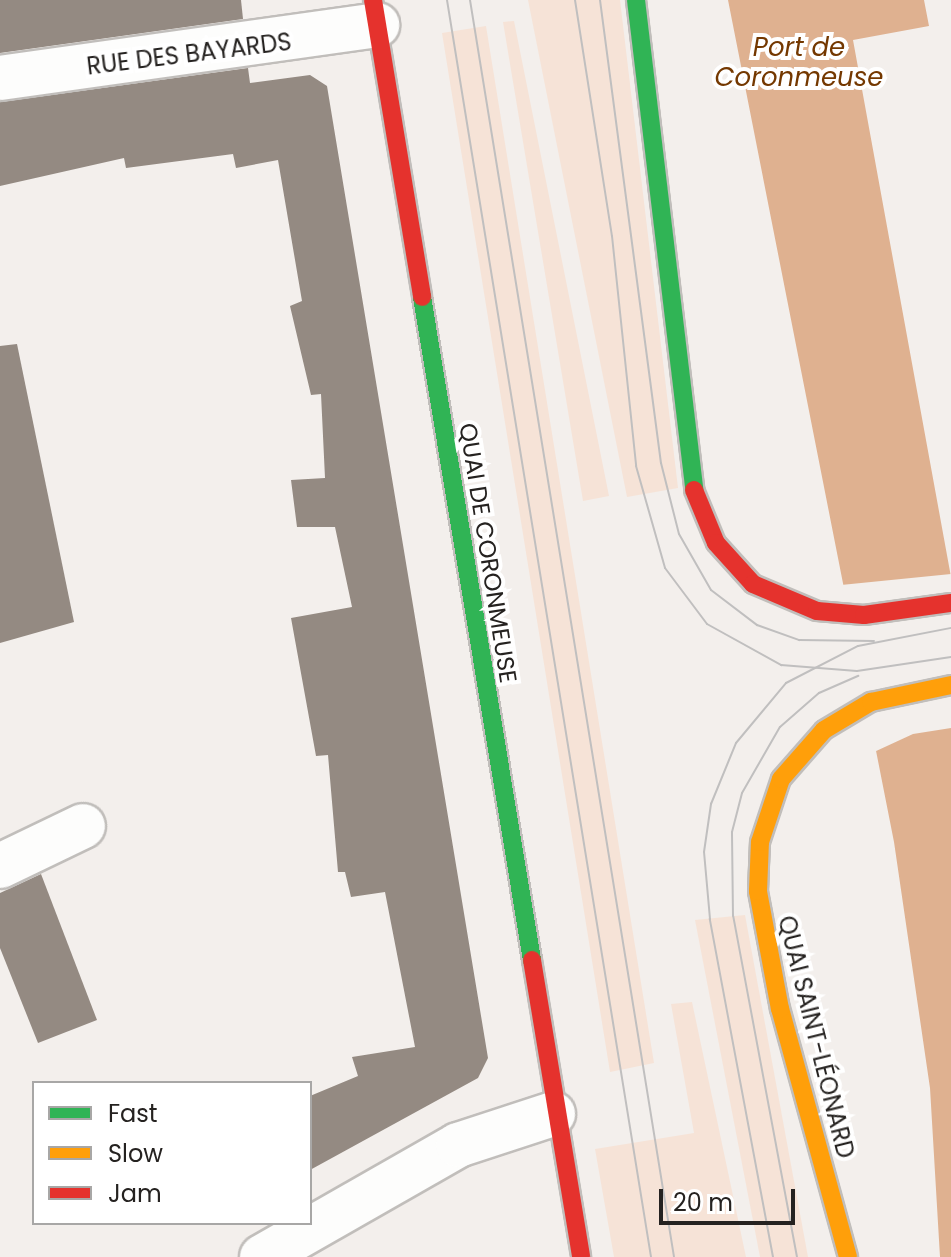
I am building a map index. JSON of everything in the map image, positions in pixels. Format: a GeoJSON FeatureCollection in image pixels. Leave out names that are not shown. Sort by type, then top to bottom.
{"type":"FeatureCollection","features":[{"type":"Feature","properties":{"kind":"street"},"geometry":{"type":"LineString","coordinates":[[636,0],[679,394],[703,518],[753,584],[831,613],[951,603]]}},
{"type":"Feature","properties":{"kind":"street","name":"RUE DES BAYARDS"},"geometry":{"type":"LineString","coordinates":[[0,78],[375,12]]}},
{"type":"Feature","properties":{"kind":"street","name":"QUAI DE CORONMEUSE"},"geometry":{"type":"LineString","coordinates":[[375,12],[553,1114]]}},
{"type":"Feature","properties":{"kind":"street","name":"QUAI SAINT-LÉONARD"},"geometry":{"type":"LineString","coordinates":[[848,1257],[780,1009],[756,872],[781,779],[847,713],[951,685]]}},
{"type":"Feature","properties":{"kind":"street"},"geometry":{"type":"LineString","coordinates":[[0,866],[83,826]]}},
{"type":"Feature","properties":{"kind":"street"},"geometry":{"type":"LineString","coordinates":[[262,1257],[458,1145],[553,1114],[581,1257]]}},
{"type":"Feature","properties":{"kind":"shaded area"},"geometry":{"type":"Polygon","coordinates":[[[528,0],[620,0],[678,488],[627,497],[528,0]]]}},
{"type":"Feature","properties":{"kind":"shaded area"},"geometry":{"type":"Polygon","coordinates":[[[514,21],[609,496],[583,501],[503,22],[514,21]]]}},
{"type":"Feature","properties":{"kind":"shaded area"},"geometry":{"type":"Polygon","coordinates":[[[486,26],[654,1063],[610,1072],[442,33],[486,26]]]}},
{"type":"Feature","properties":{"kind":"shaded area"},"geometry":{"type":"Polygon","coordinates":[[[745,915],[808,1257],[760,1257],[695,920],[745,915]]]}},
{"type":"Feature","properties":{"kind":"shaded area"},"geometry":{"type":"Polygon","coordinates":[[[692,1002],[746,1257],[614,1257],[595,1149],[694,1133],[671,1004],[692,1002]]]}},
{"type":"Feature","properties":{"kind":"water","name":"Port de Coronmeuse"},"geometry":{"type":"Polygon","coordinates":[[[728,0],[924,0],[929,26],[853,40],[951,577],[951,1257],[940,1257],[930,1088],[894,842],[728,0]]]}},
{"type":"Feature","properties":{"kind":"pier"},"geometry":{"type":"Polygon","coordinates":[[[951,574],[951,728],[913,734],[874,752],[841,585],[951,574]]]}},
{"type":"Feature","properties":{"kind":"building"},"geometry":{"type":"Polygon","coordinates":[[[0,0],[241,0],[243,19],[0,53],[0,0]]]}},
{"type":"Feature","properties":{"kind":"building"},"geometry":{"type":"Polygon","coordinates":[[[248,68],[250,83],[310,75],[327,86],[488,1058],[478,1078],[312,1169],[312,1095],[358,1076],[352,1057],[415,1047],[385,892],[351,897],[345,872],[338,872],[328,755],[316,756],[291,618],[352,607],[335,527],[297,527],[291,480],[325,478],[321,394],[311,395],[290,306],[302,301],[278,160],[236,168],[233,154],[126,168],[124,158],[0,186],[0,102],[248,68]]]}},
{"type":"Feature","properties":{"kind":"building"},"geometry":{"type":"Polygon","coordinates":[[[17,344],[74,622],[0,643],[0,346],[17,344]]]}},
{"type":"Feature","properties":{"kind":"building"},"geometry":{"type":"Polygon","coordinates":[[[41,874],[97,1020],[38,1043],[0,948],[0,893],[41,874]]]}},
{"type":"Feature","properties":{"kind":"tram line"},"geometry":{"type":"LineString","coordinates":[[447,0],[651,1257]]}},
{"type":"Feature","properties":{"kind":"tram line"},"geometry":{"type":"LineString","coordinates":[[470,0],[674,1257]]}},
{"type":"Feature","properties":{"kind":"tram line"},"geometry":{"type":"LineString","coordinates":[[575,0],[612,236],[636,466],[665,568],[707,624],[781,665],[857,671],[951,657]]}},
{"type":"Feature","properties":{"kind":"tram line"},"geometry":{"type":"LineString","coordinates":[[600,0],[661,463],[679,534],[711,590],[757,625],[799,640],[874,641]]}},
{"type":"Feature","properties":{"kind":"tram line"},"geometry":{"type":"LineString","coordinates":[[773,1257],[710,919],[704,852],[711,804],[736,743],[786,683],[858,646],[951,628]]}},
{"type":"Feature","properties":{"kind":"tram line"},"geometry":{"type":"LineString","coordinates":[[797,1257],[733,916],[732,832],[742,793],[780,727],[819,693],[858,676]]}},
{"type":"Feature","properties":{"kind":"traffic: fast"},"geometry":{"type":"LineString","coordinates":[[636,0],[694,490]]}},
{"type":"Feature","properties":{"kind":"traffic: fast"},"geometry":{"type":"LineString","coordinates":[[422,297],[532,960]]}},
{"type":"Feature","properties":{"kind":"traffic: slow"},"geometry":{"type":"LineString","coordinates":[[848,1257],[780,1009],[758,891],[760,842],[781,779],[824,730],[871,702],[951,685]]}},
{"type":"Feature","properties":{"kind":"traffic: jam"},"geometry":{"type":"LineString","coordinates":[[373,0],[422,297]]}},
{"type":"Feature","properties":{"kind":"traffic: jam"},"geometry":{"type":"LineString","coordinates":[[694,490],[716,543],[753,584],[817,611],[864,615],[951,603]]}},
{"type":"Feature","properties":{"kind":"traffic: jam"},"geometry":{"type":"LineString","coordinates":[[532,960],[581,1257]]}}]}
